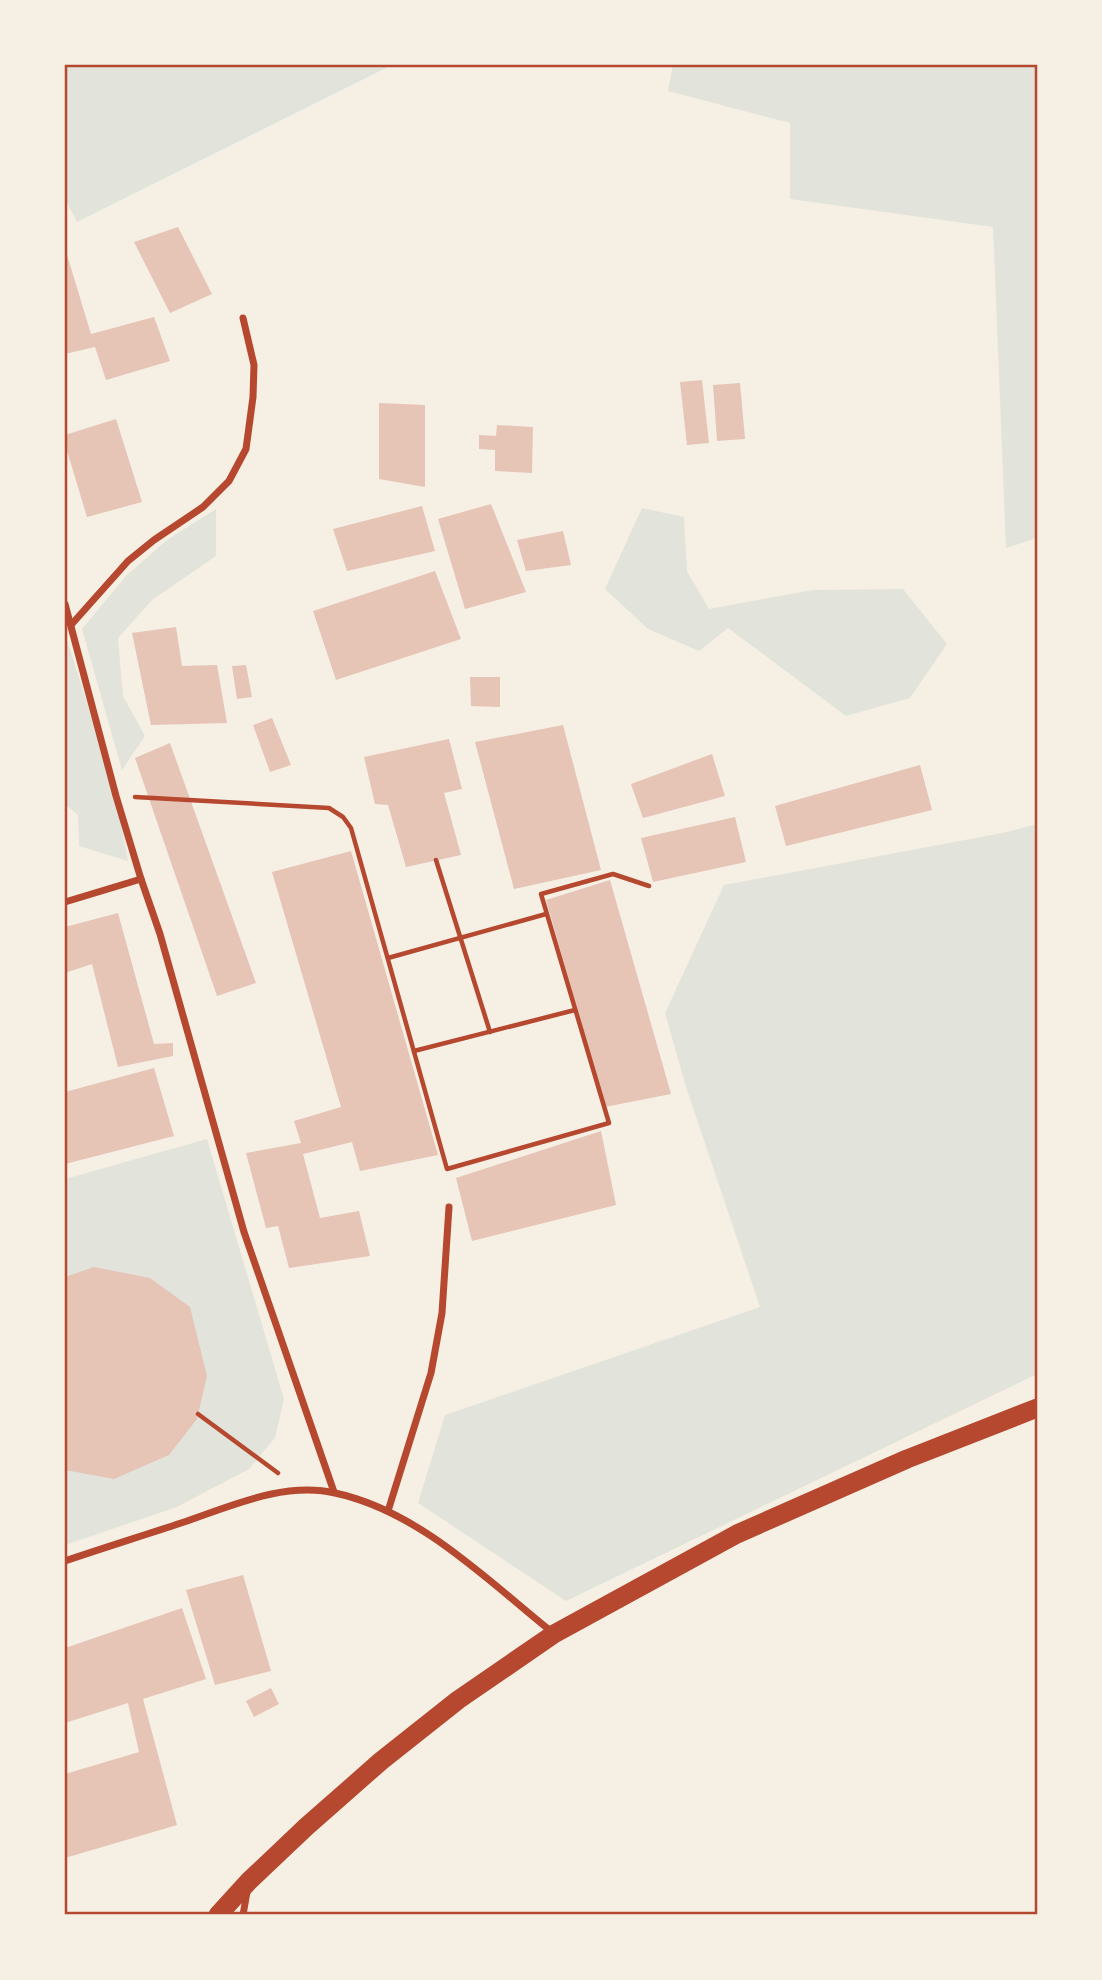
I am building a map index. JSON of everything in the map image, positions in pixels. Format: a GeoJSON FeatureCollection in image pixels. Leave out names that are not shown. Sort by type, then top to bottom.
{"type":"FeatureCollection","features":[{"type":"Feature","properties":{"kind":"highway"},"geometry":{"type":"LineString","coordinates":[[218,1915],[249,1881],[306,1827],[390,1754],[458,1700],[554,1634],[737,1534],[907,1459],[1037,1408]]}},
{"type":"Feature","properties":{"kind":"street"},"geometry":{"type":"LineString","coordinates":[[71,625],[128,561],[204,507],[229,481],[246,449],[253,397],[254,365],[243,318]]}},
{"type":"Feature","properties":{"kind":"street"},"geometry":{"type":"LineString","coordinates":[[65,604],[116,796],[160,934],[244,1232],[334,1492]]}},
{"type":"Feature","properties":{"kind":"street"},"geometry":{"type":"LineString","coordinates":[[65,902],[141,879]]}},
{"type":"Feature","properties":{"kind":"street"},"geometry":{"type":"LineString","coordinates":[[388,1511],[431,1373],[442,1313],[449,1207]]}},
{"type":"Feature","properties":{"kind":"street"},"geometry":{"type":"LineString","coordinates":[[65,1561],[259,1497],[302,1490],[334,1492],[388,1511],[422,1530],[554,1634]]}},
{"type":"Feature","properties":{"kind":"street"},"geometry":{"type":"LineString","coordinates":[[243,1915],[249,1881]]}},
{"type":"Feature","properties":{"kind":"path"},"geometry":{"type":"LineString","coordinates":[[116,796],[329,808],[343,817],[351,828],[447,1169],[609,1123],[541,894],[613,874],[649,886]]}},
{"type":"Feature","properties":{"kind":"path"},"geometry":{"type":"LineString","coordinates":[[436,860],[490,1032]]}},
{"type":"Feature","properties":{"kind":"path"},"geometry":{"type":"LineString","coordinates":[[388,958],[546,914]]}},
{"type":"Feature","properties":{"kind":"path"},"geometry":{"type":"LineString","coordinates":[[414,1051],[575,1010]]}},
{"type":"Feature","properties":{"kind":"path"},"geometry":{"type":"LineString","coordinates":[[198,1414],[302,1490]]}},
{"type":"Feature","properties":{"kind":"shaded area"},"geometry":{"type":"Polygon","coordinates":[[[65,65],[392,65],[77,222],[65,199],[65,65]]]}},
{"type":"Feature","properties":{"kind":"shaded area"},"geometry":{"type":"Polygon","coordinates":[[[673,65],[1037,65],[1037,538],[1006,548],[993,227],[790,199],[790,123],[668,91],[673,65]]]}},
{"type":"Feature","properties":{"kind":"shaded area"},"geometry":{"type":"Polygon","coordinates":[[[642,508],[684,517],[687,571],[709,609],[812,590],[903,589],[947,644],[910,698],[846,716],[728,628],[699,651],[648,629],[605,589],[642,508]]]}},
{"type":"Feature","properties":{"kind":"shaded area"},"geometry":{"type":"Polygon","coordinates":[[[216,509],[216,556],[152,600],[118,638],[123,696],[145,736],[122,770],[82,629],[126,576],[167,540],[216,509]]]}},
{"type":"Feature","properties":{"kind":"shaded area"},"geometry":{"type":"Polygon","coordinates":[[[65,633],[116,796],[128,861],[79,846],[78,815],[65,804],[65,633]]]}},
{"type":"Feature","properties":{"kind":"shaded area"},"geometry":{"type":"Polygon","coordinates":[[[1037,824],[1037,1374],[566,1601],[418,1503],[445,1415],[760,1307],[686,1087],[665,1013],[724,885],[1002,833],[1037,824]]]}},
{"type":"Feature","properties":{"kind":"shaded area"},"geometry":{"type":"Polygon","coordinates":[[[207,1139],[284,1399],[275,1438],[249,1469],[177,1507],[65,1545],[65,1179],[207,1139]]]}},
{"type":"Feature","properties":{"kind":"building"},"geometry":{"type":"Polygon","coordinates":[[[178,227],[212,294],[170,313],[134,242],[178,227]]]}},
{"type":"Feature","properties":{"kind":"building"},"geometry":{"type":"Polygon","coordinates":[[[65,248],[91,334],[154,317],[170,361],[106,380],[95,347],[65,354],[65,248]]]}},
{"type":"Feature","properties":{"kind":"building"},"geometry":{"type":"Polygon","coordinates":[[[702,380],[709,443],[687,445],[680,382],[702,380]]]}},
{"type":"Feature","properties":{"kind":"building"},"geometry":{"type":"Polygon","coordinates":[[[740,383],[745,439],[717,441],[713,385],[740,383]]]}},
{"type":"Feature","properties":{"kind":"building"},"geometry":{"type":"Polygon","coordinates":[[[379,403],[425,405],[425,487],[379,479],[379,403]]]}},
{"type":"Feature","properties":{"kind":"building"},"geometry":{"type":"Polygon","coordinates":[[[116,419],[142,502],[87,517],[65,444],[65,435],[116,419]]]}},
{"type":"Feature","properties":{"kind":"building"},"geometry":{"type":"Polygon","coordinates":[[[497,425],[533,427],[532,473],[495,471],[495,450],[479,449],[479,435],[496,436],[497,425]]]}},
{"type":"Feature","properties":{"kind":"building"},"geometry":{"type":"Polygon","coordinates":[[[491,504],[526,592],[465,609],[438,519],[491,504]]]}},
{"type":"Feature","properties":{"kind":"building"},"geometry":{"type":"Polygon","coordinates":[[[422,506],[435,551],[347,571],[333,529],[422,506]]]}},
{"type":"Feature","properties":{"kind":"building"},"geometry":{"type":"Polygon","coordinates":[[[563,531],[571,565],[526,571],[517,540],[563,531]]]}},
{"type":"Feature","properties":{"kind":"building"},"geometry":{"type":"Polygon","coordinates":[[[435,571],[461,639],[336,680],[313,611],[435,571]]]}},
{"type":"Feature","properties":{"kind":"building"},"geometry":{"type":"Polygon","coordinates":[[[176,627],[182,666],[217,665],[227,723],[151,725],[132,633],[176,627]]]}},
{"type":"Feature","properties":{"kind":"building"},"geometry":{"type":"Polygon","coordinates":[[[246,665],[252,697],[237,699],[232,666],[246,665]]]}},
{"type":"Feature","properties":{"kind":"building"},"geometry":{"type":"Polygon","coordinates":[[[470,677],[500,677],[500,707],[471,706],[470,677]]]}},
{"type":"Feature","properties":{"kind":"building"},"geometry":{"type":"Polygon","coordinates":[[[272,718],[291,765],[270,772],[253,725],[272,718]]]}},
{"type":"Feature","properties":{"kind":"building"},"geometry":{"type":"Polygon","coordinates":[[[563,725],[601,870],[514,889],[475,742],[563,725]]]}},
{"type":"Feature","properties":{"kind":"building"},"geometry":{"type":"Polygon","coordinates":[[[449,739],[462,789],[444,793],[461,855],[406,867],[388,805],[375,804],[364,757],[449,739]]]}},
{"type":"Feature","properties":{"kind":"building"},"geometry":{"type":"Polygon","coordinates":[[[170,743],[256,983],[217,996],[135,758],[170,743]]]}},
{"type":"Feature","properties":{"kind":"building"},"geometry":{"type":"Polygon","coordinates":[[[712,754],[725,796],[643,818],[631,784],[712,754]]]}},
{"type":"Feature","properties":{"kind":"building"},"geometry":{"type":"Polygon","coordinates":[[[920,765],[932,810],[786,846],[775,806],[920,765]]]}},
{"type":"Feature","properties":{"kind":"building"},"geometry":{"type":"Polygon","coordinates":[[[735,817],[746,862],[653,882],[641,838],[735,817]]]}},
{"type":"Feature","properties":{"kind":"building"},"geometry":{"type":"Polygon","coordinates":[[[351,851],[438,1155],[360,1171],[352,1142],[303,1154],[320,1218],[359,1211],[370,1256],[289,1268],[278,1226],[266,1228],[246,1153],[301,1143],[294,1121],[341,1107],[272,872],[351,851]]]}},
{"type":"Feature","properties":{"kind":"building"},"geometry":{"type":"Polygon","coordinates":[[[610,880],[671,1094],[605,1107],[546,900],[610,880]]]}},
{"type":"Feature","properties":{"kind":"building"},"geometry":{"type":"Polygon","coordinates":[[[118,913],[154,1044],[173,1043],[173,1056],[118,1067],[92,964],[65,973],[65,927],[118,913]]]}},
{"type":"Feature","properties":{"kind":"building"},"geometry":{"type":"Polygon","coordinates":[[[154,1068],[174,1136],[65,1164],[65,1092],[154,1068]]]}},
{"type":"Feature","properties":{"kind":"building"},"geometry":{"type":"Polygon","coordinates":[[[601,1131],[616,1205],[472,1241],[456,1178],[601,1131]]]}},
{"type":"Feature","properties":{"kind":"building"},"geometry":{"type":"Polygon","coordinates":[[[94,1267],[150,1278],[190,1307],[207,1376],[197,1419],[169,1455],[114,1479],[65,1470],[65,1277],[94,1267]]]}},
{"type":"Feature","properties":{"kind":"building"},"geometry":{"type":"Polygon","coordinates":[[[243,1575],[271,1671],[215,1685],[186,1590],[243,1575]]]}},
{"type":"Feature","properties":{"kind":"building"},"geometry":{"type":"Polygon","coordinates":[[[182,1608],[206,1679],[143,1699],[177,1825],[65,1858],[65,1774],[139,1752],[128,1703],[65,1723],[65,1648],[182,1608]]]}},
{"type":"Feature","properties":{"kind":"building"},"geometry":{"type":"Polygon","coordinates":[[[271,1688],[279,1704],[254,1717],[246,1701],[271,1688]]]}}]}
